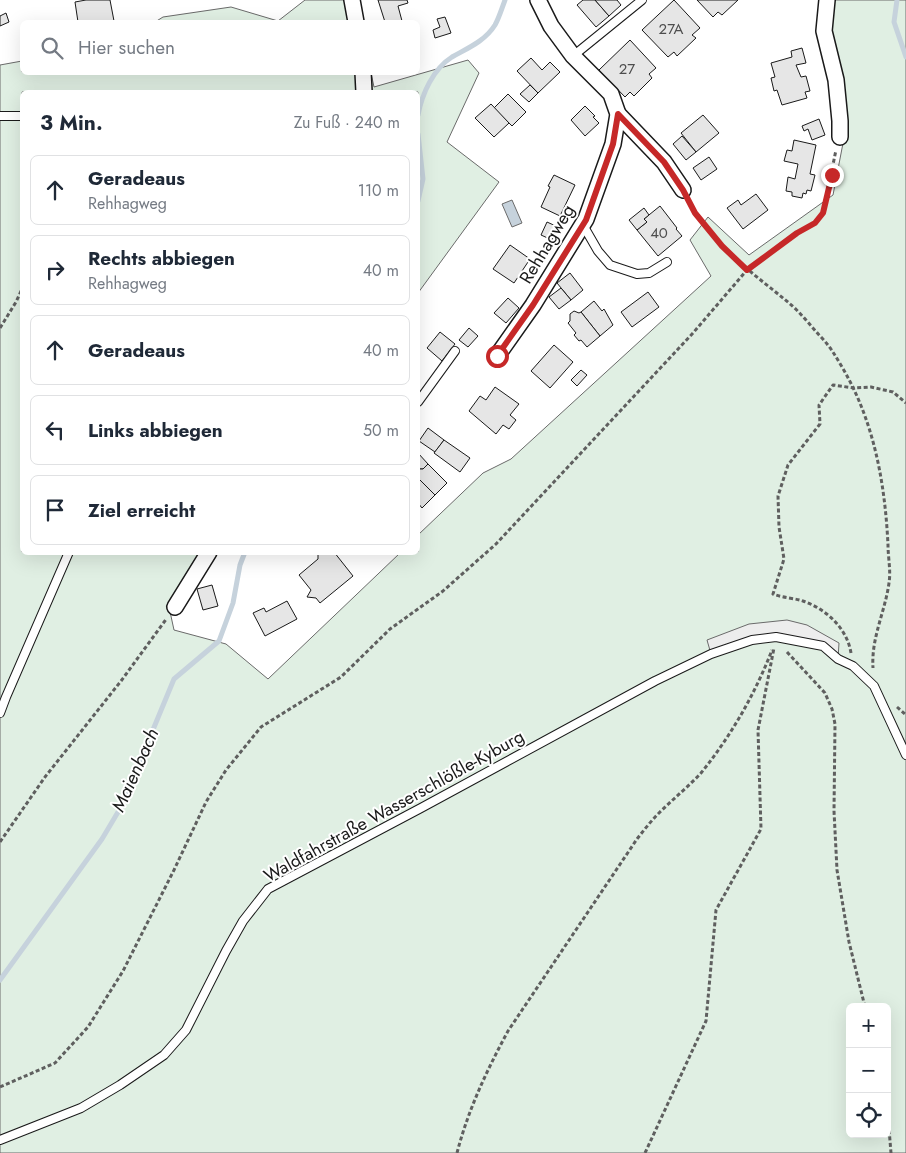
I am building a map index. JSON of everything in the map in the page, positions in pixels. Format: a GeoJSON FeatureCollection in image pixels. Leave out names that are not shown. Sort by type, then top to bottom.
{"type":"FeatureCollection","features":[{"type":"Feature","properties":{"kind":"street"},"geometry":{"type":"LineString","coordinates":[[352,0],[356,20]]}},
{"type":"Feature","properties":{"kind":"street"},"geometry":{"type":"LineString","coordinates":[[538,0],[551,26],[573,56],[611,94],[618,114],[664,162],[683,190]]}},
{"type":"Feature","properties":{"kind":"street"},"geometry":{"type":"LineString","coordinates":[[827,0],[824,31],[836,80],[840,137]]}},
{"type":"Feature","properties":{"kind":"street"},"geometry":{"type":"LineString","coordinates":[[364,75],[364,90]]}},
{"type":"Feature","properties":{"kind":"street","name":"Rehhagweg"},"geometry":{"type":"LineString","coordinates":[[497,356],[533,305],[583,224],[613,144],[618,114]]}},
{"type":"Feature","properties":{"kind":"street"},"geometry":{"type":"LineString","coordinates":[[175,607],[207,555]]}},
{"type":"Feature","properties":{"kind":"lane"},"geometry":{"type":"LineString","coordinates":[[573,56],[642,0]]}},
{"type":"Feature","properties":{"kind":"lane"},"geometry":{"type":"LineString","coordinates":[[0,116],[20,116]]}},
{"type":"Feature","properties":{"kind":"lane"},"geometry":{"type":"LineString","coordinates":[[583,224],[598,251],[610,265],[637,274],[648,273],[667,262]]}},
{"type":"Feature","properties":{"kind":"lane"},"geometry":{"type":"LineString","coordinates":[[420,399],[455,351]]}},
{"type":"Feature","properties":{"kind":"lane"},"geometry":{"type":"LineString","coordinates":[[0,713],[68,555]]}},
{"type":"Feature","properties":{"kind":"lane","name":"Waldfahrstraße Wasserschlößle-Kyburg"},"geometry":{"type":"LineString","coordinates":[[0,1140],[81,1108],[120,1085],[164,1055],[186,1030],[243,921],[268,889],[655,681],[711,654],[752,640],[776,637],[823,646],[838,659],[853,666],[874,686]]}},
{"type":"Feature","properties":{"kind":"lane"},"geometry":{"type":"LineString","coordinates":[[874,686],[906,755]]}},
{"type":"Feature","properties":{"kind":"path"},"geometry":{"type":"LineString","coordinates":[[0,1087],[55,1063],[88,1028],[123,971],[206,802],[226,770],[261,727],[340,677],[390,629],[443,591],[496,544],[693,333],[747,270],[797,233],[815,223],[823,213],[840,137]]}},
{"type":"Feature","properties":{"kind":"path"},"geometry":{"type":"LineString","coordinates":[[683,190],[695,213],[722,246],[747,270],[790,304],[829,345],[854,388],[868,423],[878,459],[887,526],[889,582],[872,653],[874,686]]}},
{"type":"Feature","properties":{"kind":"path"},"geometry":{"type":"LineString","coordinates":[[0,328],[20,293]]}},
{"type":"Feature","properties":{"kind":"path"},"geometry":{"type":"LineString","coordinates":[[853,666],[849,644],[838,625],[823,610],[801,600],[786,599],[773,594],[784,559],[779,527],[778,496],[788,464],[820,424],[819,405],[833,385],[854,388],[871,387],[892,392],[906,403]]}},
{"type":"Feature","properties":{"kind":"path"},"geometry":{"type":"LineString","coordinates":[[0,842],[45,777],[121,681],[175,607]]}},
{"type":"Feature","properties":{"kind":"path"},"geometry":{"type":"LineString","coordinates":[[776,637],[794,660],[814,679],[825,693],[832,709],[835,724],[834,811],[836,870],[849,942],[864,1003]]}},
{"type":"Feature","properties":{"kind":"path"},"geometry":{"type":"LineString","coordinates":[[457,1153],[463,1130],[480,1089],[508,1030],[636,839],[659,813],[680,795],[701,772],[728,735],[748,705],[776,637]]}},
{"type":"Feature","properties":{"kind":"path"},"geometry":{"type":"LineString","coordinates":[[645,1153],[706,1021],[716,910],[761,829],[758,730],[776,637]]}},
{"type":"Feature","properties":{"kind":"path"},"geometry":{"type":"LineString","coordinates":[[890,1138],[891,1153]]}},
{"type":"Feature","properties":{"kind":"green space"},"geometry":{"type":"Polygon","coordinates":[[[305,0],[358,0],[362,20],[279,20],[305,0]]]}},
{"type":"Feature","properties":{"kind":"green space"},"geometry":{"type":"Polygon","coordinates":[[[832,0],[906,0],[906,1153],[0,1153],[0,65],[20,61],[20,75],[371,75],[374,87],[468,60],[479,73],[447,142],[499,182],[420,290],[420,90],[20,90],[20,555],[199,555],[169,607],[174,630],[226,644],[268,679],[398,555],[420,555],[420,533],[483,473],[511,459],[711,276],[690,240],[708,217],[749,255],[833,195],[844,138],[829,39],[832,0]]]}},
{"type":"Feature","properties":{"kind":"green space"},"geometry":{"type":"Polygon","coordinates":[[[231,7],[275,20],[158,20],[163,17],[231,7]]]}},
{"type":"Feature","properties":{"kind":"shaded area"},"geometry":{"type":"Polygon","coordinates":[[[512,200],[522,223],[512,227],[502,204],[512,200]]]}},
{"type":"Feature","properties":{"kind":"shaded area"},"geometry":{"type":"Polygon","coordinates":[[[787,620],[807,625],[839,643],[838,659],[823,646],[776,637],[711,654],[707,640],[749,624],[787,620]]]}},
{"type":"Feature","properties":{"kind":"building"},"geometry":{"type":"Polygon","coordinates":[[[110,0],[114,20],[78,20],[75,2],[110,0]]]}},
{"type":"Feature","properties":{"kind":"building"},"geometry":{"type":"Polygon","coordinates":[[[378,0],[407,0],[408,3],[398,6],[402,20],[384,20],[378,0]]]}},
{"type":"Feature","properties":{"kind":"building"},"geometry":{"type":"Polygon","coordinates":[[[583,0],[595,0],[609,16],[596,27],[577,5],[583,0]]]}},
{"type":"Feature","properties":{"kind":"building"},"geometry":{"type":"Polygon","coordinates":[[[595,0],[617,0],[621,5],[609,16],[595,0]]]}},
{"type":"Feature","properties":{"kind":"building"},"geometry":{"type":"Polygon","coordinates":[[[674,0],[700,28],[692,35],[696,38],[677,56],[674,52],[668,57],[642,30],[674,0]]]}},
{"type":"Feature","properties":{"kind":"building"},"geometry":{"type":"Polygon","coordinates":[[[697,0],[738,0],[722,15],[718,12],[713,17],[697,0]]]}},
{"type":"Feature","properties":{"kind":"building"},"geometry":{"type":"Polygon","coordinates":[[[6,13],[9,22],[0,26],[0,16],[6,13]]]}},
{"type":"Feature","properties":{"kind":"building"},"geometry":{"type":"Polygon","coordinates":[[[445,17],[451,33],[435,38],[433,30],[440,27],[437,19],[445,17]]]}},
{"type":"Feature","properties":{"kind":"building"},"geometry":{"type":"Polygon","coordinates":[[[630,40],[656,68],[649,74],[652,78],[634,96],[630,92],[625,97],[599,70],[630,40]]]}},
{"type":"Feature","properties":{"kind":"building"},"geometry":{"type":"Polygon","coordinates":[[[802,48],[806,63],[796,65],[801,77],[806,76],[810,91],[805,92],[807,98],[782,105],[777,90],[774,91],[771,78],[775,77],[771,63],[792,57],[791,51],[802,48]]]}},
{"type":"Feature","properties":{"kind":"building"},"geometry":{"type":"Polygon","coordinates":[[[531,58],[542,70],[550,62],[560,72],[538,93],[517,71],[531,58]]]}},
{"type":"Feature","properties":{"kind":"building"},"geometry":{"type":"Polygon","coordinates":[[[530,85],[538,93],[529,102],[520,94],[530,85]]]}},
{"type":"Feature","properties":{"kind":"building"},"geometry":{"type":"Polygon","coordinates":[[[508,94],[526,112],[512,126],[494,108],[508,94]]]}},
{"type":"Feature","properties":{"kind":"building"},"geometry":{"type":"Polygon","coordinates":[[[491,104],[509,123],[494,137],[475,118],[491,104]]]}},
{"type":"Feature","properties":{"kind":"building"},"geometry":{"type":"Polygon","coordinates":[[[585,106],[599,123],[585,136],[571,120],[585,106]]]}},
{"type":"Feature","properties":{"kind":"building"},"geometry":{"type":"Polygon","coordinates":[[[703,115],[719,133],[696,152],[681,133],[703,115]]]}},
{"type":"Feature","properties":{"kind":"building"},"geometry":{"type":"Polygon","coordinates":[[[819,119],[825,135],[812,140],[808,129],[804,131],[802,126],[819,119]]]}},
{"type":"Feature","properties":{"kind":"building"},"geometry":{"type":"Polygon","coordinates":[[[682,136],[696,152],[686,160],[673,144],[682,136]]]}},
{"type":"Feature","properties":{"kind":"building"},"geometry":{"type":"Polygon","coordinates":[[[794,140],[816,145],[810,174],[815,175],[811,191],[807,190],[806,194],[803,193],[802,198],[792,196],[792,192],[786,191],[788,177],[795,179],[798,164],[784,161],[787,150],[792,151],[794,140]]]}},
{"type":"Feature","properties":{"kind":"building"},"geometry":{"type":"Polygon","coordinates":[[[709,157],[717,169],[701,180],[693,168],[709,157]]]}},
{"type":"Feature","properties":{"kind":"building"},"geometry":{"type":"Polygon","coordinates":[[[554,175],[575,185],[560,216],[541,207],[554,175]]]}},
{"type":"Feature","properties":{"kind":"building"},"geometry":{"type":"Polygon","coordinates":[[[756,194],[768,210],[743,229],[727,208],[738,200],[741,205],[756,194]]]}},
{"type":"Feature","properties":{"kind":"building"},"geometry":{"type":"Polygon","coordinates":[[[660,206],[682,236],[658,256],[637,230],[647,222],[644,219],[660,206]]]}},
{"type":"Feature","properties":{"kind":"building"},"geometry":{"type":"Polygon","coordinates":[[[644,208],[649,215],[644,219],[647,222],[637,230],[629,220],[644,208]]]}},
{"type":"Feature","properties":{"kind":"building"},"geometry":{"type":"Polygon","coordinates":[[[547,222],[558,227],[552,240],[541,235],[547,222]]]}},
{"type":"Feature","properties":{"kind":"building"},"geometry":{"type":"Polygon","coordinates":[[[510,245],[530,259],[514,283],[493,269],[510,245]]]}},
{"type":"Feature","properties":{"kind":"building"},"geometry":{"type":"Polygon","coordinates":[[[570,273],[583,290],[571,300],[557,283],[570,273]]]}},
{"type":"Feature","properties":{"kind":"building"},"geometry":{"type":"Polygon","coordinates":[[[561,288],[571,300],[559,309],[549,297],[561,288]]]}},
{"type":"Feature","properties":{"kind":"building"},"geometry":{"type":"Polygon","coordinates":[[[648,292],[659,307],[632,327],[621,312],[648,292]]]}},
{"type":"Feature","properties":{"kind":"building"},"geometry":{"type":"Polygon","coordinates":[[[508,298],[519,308],[506,323],[494,313],[508,298]]]}},
{"type":"Feature","properties":{"kind":"building"},"geometry":{"type":"Polygon","coordinates":[[[594,301],[602,311],[604,309],[613,325],[600,336],[581,312],[594,301]]]}},
{"type":"Feature","properties":{"kind":"building"},"geometry":{"type":"Polygon","coordinates":[[[574,311],[581,312],[600,336],[587,347],[574,335],[576,333],[568,323],[570,321],[570,314],[574,311]]]}},
{"type":"Feature","properties":{"kind":"building"},"geometry":{"type":"Polygon","coordinates":[[[469,328],[478,336],[468,347],[459,340],[469,328]]]}},
{"type":"Feature","properties":{"kind":"building"},"geometry":{"type":"Polygon","coordinates":[[[440,332],[455,344],[442,361],[427,348],[440,332]]]}},
{"type":"Feature","properties":{"kind":"building"},"geometry":{"type":"Polygon","coordinates":[[[554,345],[573,362],[550,388],[531,371],[554,345]]]}},
{"type":"Feature","properties":{"kind":"building"},"geometry":{"type":"Polygon","coordinates":[[[581,370],[587,375],[577,386],[571,380],[581,370]]]}},
{"type":"Feature","properties":{"kind":"building"},"geometry":{"type":"Polygon","coordinates":[[[495,387],[519,404],[510,415],[516,420],[509,429],[503,425],[496,434],[469,411],[480,396],[486,400],[495,387]]]}},
{"type":"Feature","properties":{"kind":"building"},"geometry":{"type":"Polygon","coordinates":[[[428,428],[444,440],[435,452],[420,442],[428,428]]]}},
{"type":"Feature","properties":{"kind":"building"},"geometry":{"type":"Polygon","coordinates":[[[444,440],[470,458],[460,472],[434,453],[444,440]]]}},
{"type":"Feature","properties":{"kind":"building"},"geometry":{"type":"Polygon","coordinates":[[[420,455],[428,464],[423,469],[420,469],[420,455]]]}},
{"type":"Feature","properties":{"kind":"building"},"geometry":{"type":"Polygon","coordinates":[[[428,464],[447,483],[435,495],[420,480],[420,469],[423,469],[428,464]]]}},
{"type":"Feature","properties":{"kind":"building"},"geometry":{"type":"Polygon","coordinates":[[[420,480],[435,495],[422,508],[420,506],[420,480]]]}},
{"type":"Feature","properties":{"kind":"building"},"geometry":{"type":"Polygon","coordinates":[[[318,555],[336,555],[353,576],[320,603],[316,598],[307,597],[311,590],[299,575],[318,559],[318,555]]]}},
{"type":"Feature","properties":{"kind":"building"},"geometry":{"type":"Polygon","coordinates":[[[212,585],[218,606],[203,610],[197,589],[212,585]]]}},
{"type":"Feature","properties":{"kind":"building"},"geometry":{"type":"Polygon","coordinates":[[[287,601],[297,619],[265,636],[253,613],[264,608],[266,612],[287,601]]]}},
{"type":"Feature","properties":{"kind":"waterway","name":"Maienbach"},"geometry":{"type":"LineString","coordinates":[[420,107],[429,83],[439,68],[452,57],[476,44],[491,31],[505,0]]}},
{"type":"Feature","properties":{"kind":"waterway"},"geometry":{"type":"LineString","coordinates":[[897,0],[894,22],[906,57]]}},
{"type":"Feature","properties":{"kind":"waterway","name":"Maienbach"},"geometry":{"type":"LineString","coordinates":[[420,152],[423,179],[420,192]]}},
{"type":"Feature","properties":{"kind":"waterway","name":"Maienbach"},"geometry":{"type":"LineString","coordinates":[[0,980],[102,839],[121,807],[174,679],[219,641],[233,603],[240,565],[244,555]]}},
{"type":"Feature","properties":{"kind":"route"},"geometry":{"type":"LineString","coordinates":[[497,356],[533,305],[586,220],[613,144],[618,114],[664,162],[683,190],[695,213],[722,246],[747,270],[797,233],[815,223],[823,213],[832,175]]}}]}
